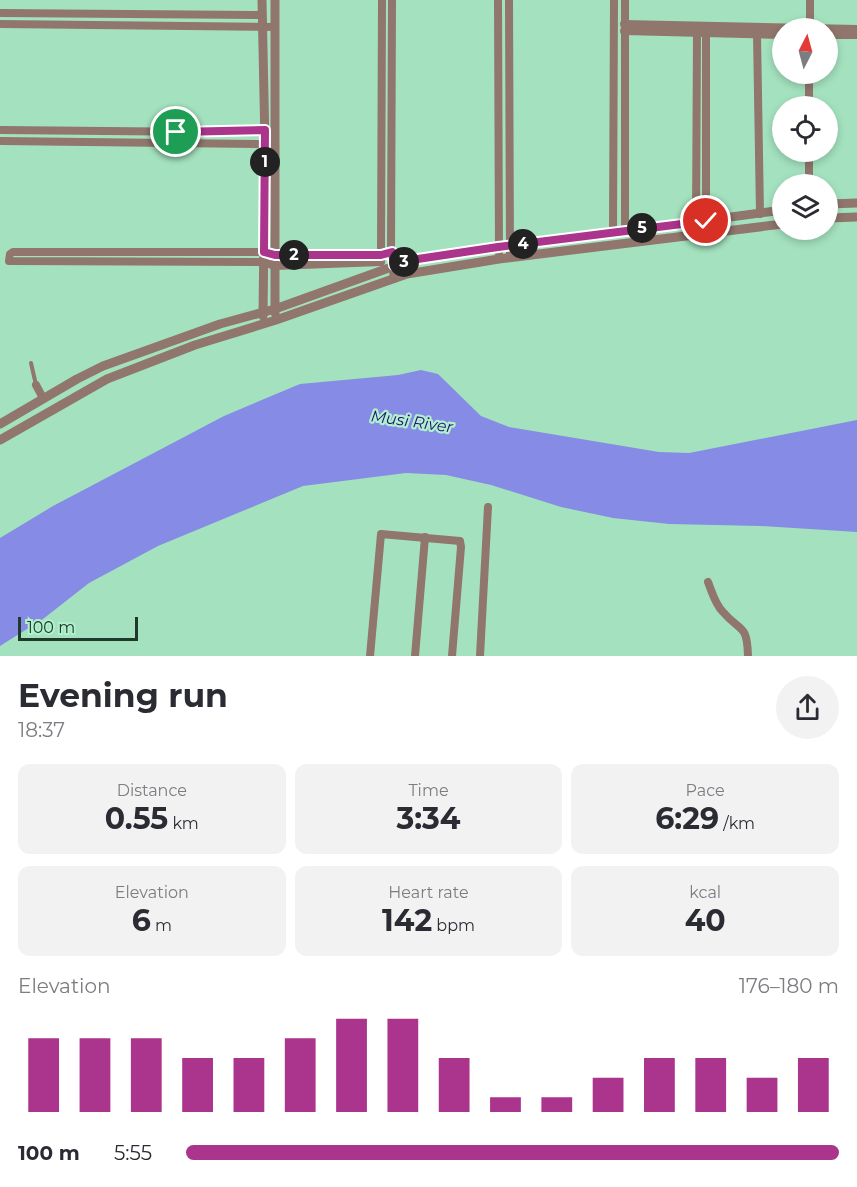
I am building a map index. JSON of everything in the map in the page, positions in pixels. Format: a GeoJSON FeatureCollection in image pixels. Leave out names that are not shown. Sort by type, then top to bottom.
{"type":"FeatureCollection","features":[{"type":"Feature","properties":{"kind":"street"},"geometry":{"type":"LineString","coordinates":[[262,0],[265,130],[263,324]]}},
{"type":"Feature","properties":{"kind":"street"},"geometry":{"type":"LineString","coordinates":[[275,0],[274,309],[276,320]]}},
{"type":"Feature","properties":{"kind":"street"},"geometry":{"type":"LineString","coordinates":[[381,262],[382,0]]}},
{"type":"Feature","properties":{"kind":"street"},"geometry":{"type":"LineString","coordinates":[[392,0],[392,252],[394,279]]}},
{"type":"Feature","properties":{"kind":"street"},"geometry":{"type":"LineString","coordinates":[[498,0],[499,259]]}},
{"type":"Feature","properties":{"kind":"street"},"geometry":{"type":"LineString","coordinates":[[509,0],[510,258]]}},
{"type":"Feature","properties":{"kind":"street"},"geometry":{"type":"LineString","coordinates":[[613,232],[614,0]]}},
{"type":"Feature","properties":{"kind":"street"},"geometry":{"type":"LineString","coordinates":[[624,230],[625,0]]}},
{"type":"Feature","properties":{"kind":"street"},"geometry":{"type":"LineString","coordinates":[[810,0],[810,18]]}},
{"type":"Feature","properties":{"kind":"street"},"geometry":{"type":"LineString","coordinates":[[0,13],[262,15]]}},
{"type":"Feature","properties":{"kind":"street"},"geometry":{"type":"LineString","coordinates":[[0,24],[275,27]]}},
{"type":"Feature","properties":{"kind":"street"},"geometry":{"type":"LineString","coordinates":[[624,28],[772,28]]}},
{"type":"Feature","properties":{"kind":"street"},"geometry":{"type":"LineString","coordinates":[[624,28],[702,34],[772,35]]}},
{"type":"Feature","properties":{"kind":"street"},"geometry":{"type":"LineString","coordinates":[[838,28],[857,28]]}},
{"type":"Feature","properties":{"kind":"street"},"geometry":{"type":"LineString","coordinates":[[701,221],[702,34]]}},
{"type":"Feature","properties":{"kind":"street"},"geometry":{"type":"LineString","coordinates":[[757,34],[760,213]]}},
{"type":"Feature","properties":{"kind":"street"},"geometry":{"type":"LineString","coordinates":[[838,35],[857,35]]}},
{"type":"Feature","properties":{"kind":"street"},"geometry":{"type":"LineString","coordinates":[[0,130],[212,132],[265,130]]}},
{"type":"Feature","properties":{"kind":"street"},"geometry":{"type":"LineString","coordinates":[[0,141],[265,144]]}},
{"type":"Feature","properties":{"kind":"street"},"geometry":{"type":"LineString","coordinates":[[838,204],[857,203]]}},
{"type":"Feature","properties":{"kind":"street"},"geometry":{"type":"LineString","coordinates":[[381,262],[275,266],[264,257],[13,252],[10,254],[9,261],[264,257],[275,255],[381,262],[394,265],[411,260],[498,247],[772,211]]}},
{"type":"Feature","properties":{"kind":"street"},"geometry":{"type":"LineString","coordinates":[[838,218],[857,217]]}},
{"type":"Feature","properties":{"kind":"street"},"geometry":{"type":"LineString","coordinates":[[0,440],[108,379],[195,345],[394,279],[431,269],[499,259],[772,225]]}},
{"type":"Feature","properties":{"kind":"street"},"geometry":{"type":"LineString","coordinates":[[381,227],[392,243]]}},
{"type":"Feature","properties":{"kind":"street"},"geometry":{"type":"LineString","coordinates":[[0,424],[103,366],[220,324],[274,309],[381,262],[392,252]]}},
{"type":"Feature","properties":{"kind":"street"},"geometry":{"type":"LineString","coordinates":[[36,386],[43,398]]}},
{"type":"Feature","properties":{"kind":"street"},"geometry":{"type":"LineString","coordinates":[[480,656],[488,507]]}},
{"type":"Feature","properties":{"kind":"street"},"geometry":{"type":"LineString","coordinates":[[370,656],[381,534],[460,541],[452,656]]}},
{"type":"Feature","properties":{"kind":"street"},"geometry":{"type":"LineString","coordinates":[[415,656],[425,537]]}},
{"type":"Feature","properties":{"kind":"street"},"geometry":{"type":"LineString","coordinates":[[708,582],[718,607],[745,633],[748,656]]}},
{"type":"Feature","properties":{"kind":"lane"},"geometry":{"type":"LineString","coordinates":[[31,363],[36,386]]}},
{"type":"Feature","properties":{"kind":"water","name":"Musi River"},"geometry":{"type":"Polygon","coordinates":[[[421,370],[438,374],[481,416],[509,427],[659,452],[689,453],[857,420],[857,532],[760,526],[669,524],[613,518],[561,507],[491,485],[446,475],[406,473],[303,486],[158,546],[89,583],[43,619],[0,646],[0,538],[53,506],[224,416],[300,384],[398,375],[421,370]]]}},
{"type":"Feature","properties":{"kind":"route"},"geometry":{"type":"LineString","coordinates":[[176,132],[265,130],[264,252],[275,255],[381,255],[392,252],[394,265],[411,260],[498,247],[706,221]]}}]}
